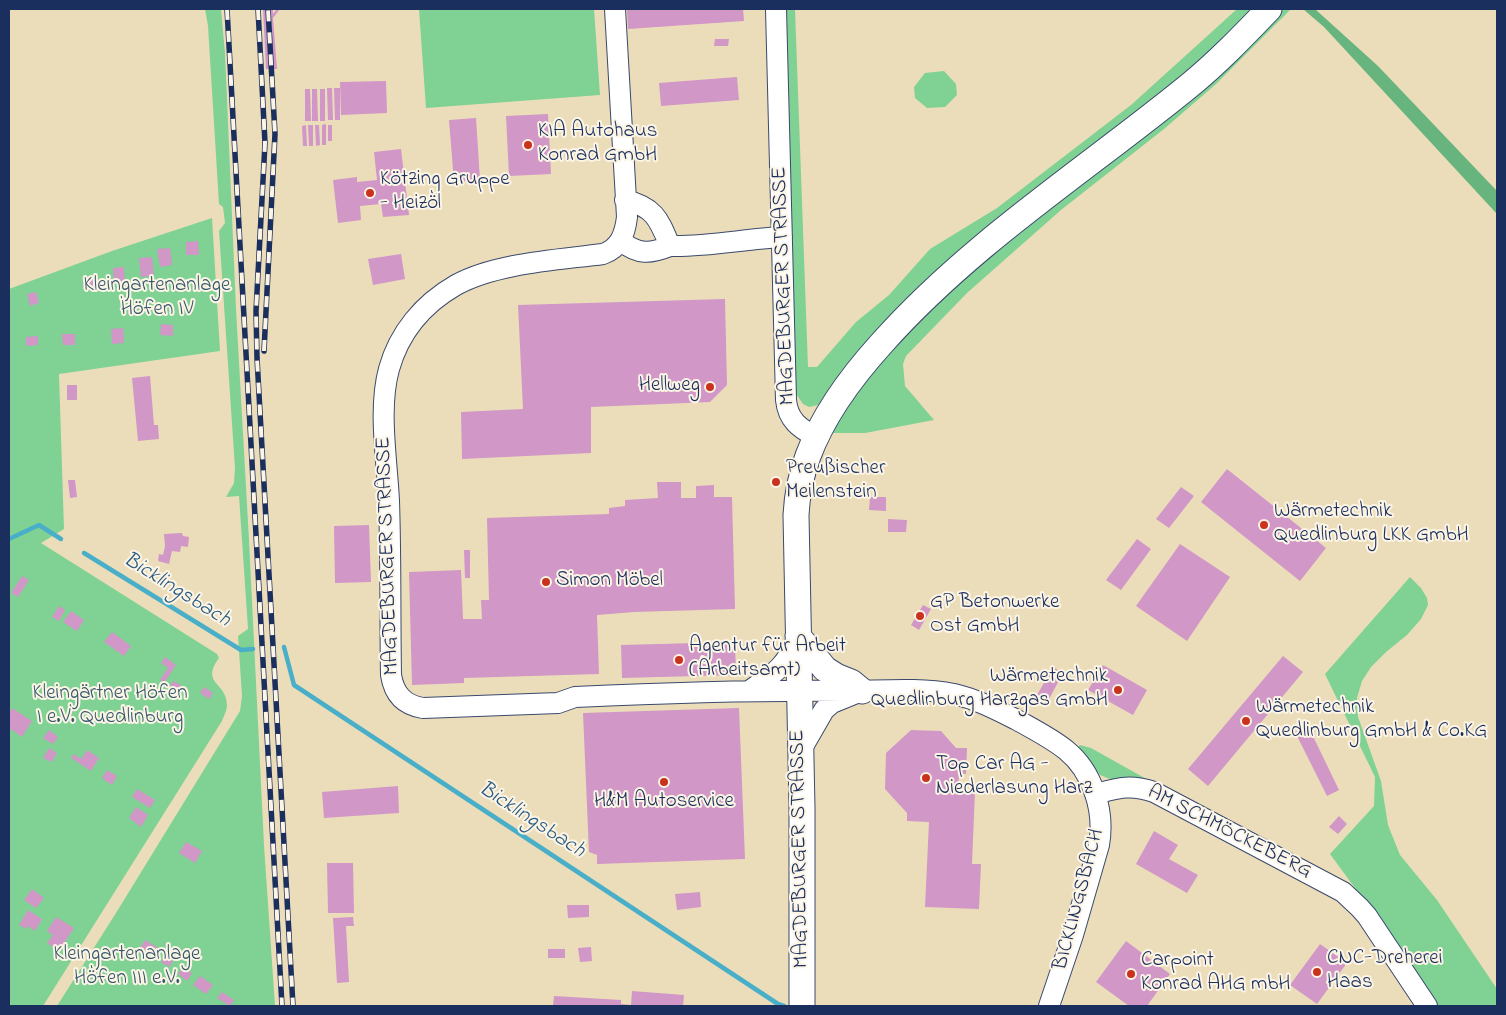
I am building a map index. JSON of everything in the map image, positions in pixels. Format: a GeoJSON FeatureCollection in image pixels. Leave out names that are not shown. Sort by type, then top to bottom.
{"type":"FeatureCollection","features":[{"type":"Feature","properties":{"kind":"main road"},"geometry":{"type":"LineString","coordinates":[[816,436],[837,400],[868,358],[893,330],[946,278],[1034,205],[1193,82],[1238,41],[1268,9]]}},
{"type":"Feature","properties":{"kind":"main road","name":"MAGDEBURGER STRASSE"},"geometry":{"type":"LineString","coordinates":[[802,1006],[801,750],[796,505],[802,476],[816,436]]}},
{"type":"Feature","properties":{"kind":"main road"},"geometry":{"type":"LineString","coordinates":[[798,636],[824,669],[851,682],[862,691]]}},
{"type":"Feature","properties":{"kind":"street"},"geometry":{"type":"LineString","coordinates":[[615,9],[626,209],[624,235],[621,241],[638,252],[656,252],[670,246],[692,246],[760,238],[782,238]]}},
{"type":"Feature","properties":{"kind":"street","name":"MAGDEBURGER STRASSE"},"geometry":{"type":"LineString","coordinates":[[776,9],[787,407],[796,425],[816,436]]}},
{"type":"Feature","properties":{"kind":"street"},"geometry":{"type":"LineString","coordinates":[[626,209],[639,204],[652,213],[659,220],[670,246]]}},
{"type":"Feature","properties":{"kind":"street","name":"MAGDEBURGER STRASSE"},"geometry":{"type":"LineString","coordinates":[[621,241],[613,250],[603,254],[509,268],[474,277],[433,300],[404,333],[397,346],[389,370],[384,405],[389,502],[391,675],[394,687],[400,697],[411,705],[423,708],[558,703],[575,697],[749,690],[799,691]]}},
{"type":"Feature","properties":{"kind":"street"},"geometry":{"type":"LineString","coordinates":[[749,690],[776,672],[794,646],[798,636]]}},
{"type":"Feature","properties":{"kind":"street"},"geometry":{"type":"LineString","coordinates":[[799,691],[929,692],[954,694],[983,704],[1022,723],[1067,750],[1082,768],[1095,794]]}},
{"type":"Feature","properties":{"kind":"street"},"geometry":{"type":"LineString","coordinates":[[801,750],[824,710],[832,703],[862,691]]}},
{"type":"Feature","properties":{"kind":"street","name":"AM SCHMÖCKEBERG"},"geometry":{"type":"LineString","coordinates":[[1095,794],[1122,787],[1136,787],[1154,792],[1343,892],[1367,916],[1427,1006]]}},
{"type":"Feature","properties":{"kind":"street","name":"BICKLINGSBACH"},"geometry":{"type":"LineString","coordinates":[[1049,1006],[1073,935],[1099,845],[1102,831],[1101,817],[1095,794]]}},
{"type":"Feature","properties":{"kind":"green space","name":"Kleingartenanlage Höfen III e.V."},"geometry":{"type":"Polygon","coordinates":[[[205,9],[221,9],[225,53],[236,309],[264,845],[275,1006],[57,1006],[240,711],[242,696],[238,636],[248,629],[239,496],[226,497],[234,483],[235,468],[219,231],[225,223],[223,207],[219,204],[208,26],[205,9]]]}},
{"type":"Feature","properties":{"kind":"green space"},"geometry":{"type":"Polygon","coordinates":[[[419,9],[594,9],[600,95],[426,108],[419,9]]]}},
{"type":"Feature","properties":{"kind":"green space"},"geometry":{"type":"Polygon","coordinates":[[[784,9],[795,9],[808,367],[817,367],[856,322],[889,295],[930,249],[997,208],[1131,105],[1237,9],[1256,9],[1229,38],[818,405],[809,407],[803,404],[796,394],[793,359],[792,237],[784,9]]]}},
{"type":"Feature","properties":{"kind":"green space"},"geometry":{"type":"Polygon","coordinates":[[[1282,9],[1291,9],[1216,84],[1164,129],[1061,210],[967,293],[906,356],[903,364],[905,386],[934,420],[865,433],[831,433],[872,369],[957,280],[1152,127],[1213,82],[1282,9]]]}},
{"type":"Feature","properties":{"kind":"green space"},"geometry":{"type":"Polygon","coordinates":[[[1303,9],[1315,9],[1378,66],[1497,191],[1497,214],[1324,27],[1303,9]]]}},
{"type":"Feature","properties":{"kind":"green space"},"geometry":{"type":"Polygon","coordinates":[[[944,71],[956,84],[957,95],[945,107],[927,108],[915,98],[914,87],[925,73],[944,71]]]}},
{"type":"Feature","properties":{"kind":"green space","name":"Kleingärtner Höfen I e.V. Quedlinburg"},"geometry":{"type":"Polygon","coordinates":[[[212,218],[220,351],[59,374],[64,529],[41,543],[217,654],[219,658],[212,673],[213,678],[226,697],[226,709],[222,721],[43,1006],[9,1006],[9,289],[112,251],[212,218]]]}},
{"type":"Feature","properties":{"kind":"green space"},"geometry":{"type":"Polygon","coordinates":[[[1410,577],[1421,588],[1427,598],[1428,605],[1421,619],[1407,635],[1371,667],[1362,681],[1357,698],[1358,717],[1381,781],[1388,825],[1400,855],[1437,900],[1497,989],[1497,1006],[1435,1006],[1374,914],[1330,854],[1374,806],[1375,777],[1325,674],[1410,577]]]}},
{"type":"Feature","properties":{"kind":"green space"},"geometry":{"type":"Polygon","coordinates":[[[1080,745],[1091,748],[1150,781],[1110,779],[1100,775],[1077,748],[1080,745]]]}},
{"type":"Feature","properties":{"kind":"building"},"geometry":{"type":"Polygon","coordinates":[[[263,9],[273,9],[273,14],[277,9],[280,9],[273,18],[277,69],[266,69],[263,9]]]}},
{"type":"Feature","properties":{"kind":"building"},"geometry":{"type":"Polygon","coordinates":[[[627,9],[743,9],[744,21],[628,29],[627,9]]]}},
{"type":"Feature","properties":{"kind":"building"},"geometry":{"type":"Polygon","coordinates":[[[715,39],[729,39],[728,46],[714,46],[715,39]]]}},
{"type":"Feature","properties":{"kind":"building"},"geometry":{"type":"Polygon","coordinates":[[[737,77],[739,100],[661,106],[659,83],[737,77]]]}},
{"type":"Feature","properties":{"kind":"building"},"geometry":{"type":"Polygon","coordinates":[[[386,81],[387,113],[341,115],[340,82],[386,81]]]}},
{"type":"Feature","properties":{"kind":"building"},"geometry":{"type":"Polygon","coordinates":[[[327,88],[332,88],[333,120],[328,120],[327,88]]]}},
{"type":"Feature","properties":{"kind":"building"},"geometry":{"type":"Polygon","coordinates":[[[334,88],[340,88],[340,120],[335,120],[334,88]]]}},
{"type":"Feature","properties":{"kind":"building"},"geometry":{"type":"Polygon","coordinates":[[[305,89],[310,89],[311,121],[305,121],[305,89]]]}},
{"type":"Feature","properties":{"kind":"building"},"geometry":{"type":"Polygon","coordinates":[[[312,89],[317,89],[318,121],[312,121],[312,89]]]}},
{"type":"Feature","properties":{"kind":"building"},"geometry":{"type":"Polygon","coordinates":[[[320,89],[325,89],[325,121],[320,121],[320,89]]]}},
{"type":"Feature","properties":{"kind":"building","name":"KIA Autohaus Konrad GmbH"},"geometry":{"type":"Polygon","coordinates":[[[548,114],[551,174],[509,176],[506,116],[548,114]]]}},
{"type":"Feature","properties":{"kind":"building"},"geometry":{"type":"Polygon","coordinates":[[[476,118],[480,180],[454,182],[449,120],[476,118]]]}},
{"type":"Feature","properties":{"kind":"building"},"geometry":{"type":"Polygon","coordinates":[[[326,124],[326,145],[322,145],[322,125],[326,124]]]}},
{"type":"Feature","properties":{"kind":"building"},"geometry":{"type":"Polygon","coordinates":[[[306,125],[307,146],[303,146],[302,126],[306,125]]]}},
{"type":"Feature","properties":{"kind":"building"},"geometry":{"type":"Polygon","coordinates":[[[308,125],[313,125],[313,146],[309,146],[308,125]]]}},
{"type":"Feature","properties":{"kind":"building"},"geometry":{"type":"Polygon","coordinates":[[[315,125],[319,125],[320,145],[316,146],[315,125]]]}},
{"type":"Feature","properties":{"kind":"building"},"geometry":{"type":"Polygon","coordinates":[[[328,125],[332,125],[332,141],[328,141],[328,125]]]}},
{"type":"Feature","properties":{"kind":"building","name":"Kötzing Gruppe - Heizöl"},"geometry":{"type":"Polygon","coordinates":[[[401,149],[409,215],[383,217],[381,204],[360,206],[361,220],[338,223],[333,180],[357,177],[357,182],[377,180],[374,152],[401,149]]]}},
{"type":"Feature","properties":{"kind":"building"},"geometry":{"type":"Polygon","coordinates":[[[198,241],[199,255],[186,255],[186,242],[198,241]]]}},
{"type":"Feature","properties":{"kind":"building"},"geometry":{"type":"Polygon","coordinates":[[[170,248],[172,265],[160,267],[157,249],[170,248]]]}},
{"type":"Feature","properties":{"kind":"building"},"geometry":{"type":"Polygon","coordinates":[[[401,254],[405,279],[373,285],[368,259],[401,254]]]}},
{"type":"Feature","properties":{"kind":"building"},"geometry":{"type":"Polygon","coordinates":[[[152,257],[154,276],[141,277],[139,258],[152,257]]]}},
{"type":"Feature","properties":{"kind":"building"},"geometry":{"type":"Polygon","coordinates":[[[124,267],[125,283],[114,284],[113,268],[124,267]]]}},
{"type":"Feature","properties":{"kind":"building"},"geometry":{"type":"Polygon","coordinates":[[[95,277],[96,287],[83,288],[83,278],[95,277]]]}},
{"type":"Feature","properties":{"kind":"building"},"geometry":{"type":"Polygon","coordinates":[[[36,292],[39,303],[30,306],[27,294],[36,292]]]}},
{"type":"Feature","properties":{"kind":"building"},"geometry":{"type":"Polygon","coordinates":[[[725,299],[727,385],[710,402],[591,407],[591,453],[462,459],[461,412],[523,409],[518,305],[725,299]]]}},
{"type":"Feature","properties":{"kind":"building"},"geometry":{"type":"Polygon","coordinates":[[[161,324],[173,325],[173,336],[160,335],[161,324]]]}},
{"type":"Feature","properties":{"kind":"building"},"geometry":{"type":"Polygon","coordinates":[[[123,328],[124,343],[112,344],[111,329],[123,328]]]}},
{"type":"Feature","properties":{"kind":"building"},"geometry":{"type":"Polygon","coordinates":[[[62,334],[75,334],[75,345],[63,345],[62,334]]]}},
{"type":"Feature","properties":{"kind":"building"},"geometry":{"type":"Polygon","coordinates":[[[38,336],[38,345],[26,346],[26,337],[38,336]]]}},
{"type":"Feature","properties":{"kind":"building"},"geometry":{"type":"Polygon","coordinates":[[[150,376],[154,425],[158,425],[159,439],[138,441],[132,378],[150,376]]]}},
{"type":"Feature","properties":{"kind":"building"},"geometry":{"type":"Polygon","coordinates":[[[67,385],[77,385],[77,400],[67,400],[67,385]]]}},
{"type":"Feature","properties":{"kind":"building","name":"Wärmetechnik Quedlinburg LKK GmbH"},"geometry":{"type":"Polygon","coordinates":[[[1227,469],[1326,548],[1300,581],[1201,502],[1227,469]]]}},
{"type":"Feature","properties":{"kind":"building"},"geometry":{"type":"Polygon","coordinates":[[[68,480],[75,480],[77,497],[70,498],[68,480]]]}},
{"type":"Feature","properties":{"kind":"building"},"geometry":{"type":"Polygon","coordinates":[[[657,482],[681,482],[681,498],[696,498],[696,486],[714,485],[714,497],[732,497],[735,609],[597,615],[599,674],[464,678],[464,683],[412,685],[409,572],[461,570],[463,619],[482,619],[481,600],[489,600],[487,518],[609,514],[609,508],[625,506],[625,500],[658,498],[657,482]]]}},
{"type":"Feature","properties":{"kind":"building"},"geometry":{"type":"Polygon","coordinates":[[[1181,487],[1194,496],[1169,528],[1156,519],[1181,487]]]}},
{"type":"Feature","properties":{"kind":"building"},"geometry":{"type":"Polygon","coordinates":[[[870,497],[886,497],[886,511],[869,510],[870,497]]]}},
{"type":"Feature","properties":{"kind":"building"},"geometry":{"type":"Polygon","coordinates":[[[888,519],[907,520],[906,532],[888,532],[888,519]]]}},
{"type":"Feature","properties":{"kind":"building"},"geometry":{"type":"Polygon","coordinates":[[[369,525],[371,582],[335,583],[334,526],[369,525]]]}},
{"type":"Feature","properties":{"kind":"building"},"geometry":{"type":"Polygon","coordinates":[[[182,533],[183,536],[189,537],[188,547],[181,546],[180,552],[172,551],[169,564],[158,561],[159,554],[163,555],[165,546],[164,534],[182,533]]]}},
{"type":"Feature","properties":{"kind":"building"},"geometry":{"type":"Polygon","coordinates":[[[1137,539],[1151,549],[1121,590],[1106,580],[1137,539]]]}},
{"type":"Feature","properties":{"kind":"building","name":"Wärmetechnik Quedlinburg LKK GmbH"},"geometry":{"type":"Polygon","coordinates":[[[1180,544],[1230,577],[1187,641],[1136,606],[1180,544]]]}},
{"type":"Feature","properties":{"kind":"building"},"geometry":{"type":"Polygon","coordinates":[[[464,550],[470,550],[470,578],[465,578],[464,550]]]}},
{"type":"Feature","properties":{"kind":"building"},"geometry":{"type":"Polygon","coordinates":[[[22,576],[29,580],[18,597],[11,593],[22,576]]]}},
{"type":"Feature","properties":{"kind":"building"},"geometry":{"type":"Polygon","coordinates":[[[923,605],[931,609],[919,630],[911,625],[923,605]]]}},
{"type":"Feature","properties":{"kind":"building"},"geometry":{"type":"Polygon","coordinates":[[[59,606],[65,610],[59,621],[52,617],[59,606]]]}},
{"type":"Feature","properties":{"kind":"building"},"geometry":{"type":"Polygon","coordinates":[[[71,611],[84,620],[77,631],[63,622],[71,611]]]}},
{"type":"Feature","properties":{"kind":"building"},"geometry":{"type":"Polygon","coordinates":[[[112,632],[131,646],[124,656],[104,642],[112,632]]]}},
{"type":"Feature","properties":{"kind":"building","name":"Agentur für Arbeit (Arbeitsamt)"},"geometry":{"type":"Polygon","coordinates":[[[735,642],[736,675],[622,678],[621,645],[735,642]]]}},
{"type":"Feature","properties":{"kind":"building","name":"Wärmetechnik Quedlinburg GmbH & Co.KG"},"geometry":{"type":"Polygon","coordinates":[[[1283,656],[1303,672],[1208,786],[1188,769],[1283,656]]]}},
{"type":"Feature","properties":{"kind":"building"},"geometry":{"type":"Polygon","coordinates":[[[165,657],[176,665],[164,683],[160,680],[168,668],[161,663],[165,657]]]}},
{"type":"Feature","properties":{"kind":"building","name":"Wärmetechnik Quedlinburg Harzgas GmbH"},"geometry":{"type":"Polygon","coordinates":[[[1103,665],[1147,690],[1133,715],[1088,690],[1103,665]]]}},
{"type":"Feature","properties":{"kind":"building"},"geometry":{"type":"Polygon","coordinates":[[[1053,667],[1063,673],[1048,701],[1037,695],[1053,667]]]}},
{"type":"Feature","properties":{"kind":"building"},"geometry":{"type":"Polygon","coordinates":[[[173,681],[181,685],[174,696],[167,692],[173,681]]]}},
{"type":"Feature","properties":{"kind":"building"},"geometry":{"type":"Polygon","coordinates":[[[204,687],[213,693],[209,699],[200,693],[204,687]]]}},
{"type":"Feature","properties":{"kind":"building"},"geometry":{"type":"Polygon","coordinates":[[[12,708],[32,721],[22,737],[9,728],[9,714],[12,708]]]}},
{"type":"Feature","properties":{"kind":"building","name":"H&M Autoservice"},"geometry":{"type":"Polygon","coordinates":[[[739,708],[745,859],[597,864],[597,855],[589,852],[583,713],[739,708]]]}},
{"type":"Feature","properties":{"kind":"building"},"geometry":{"type":"Polygon","coordinates":[[[1308,726],[1339,790],[1327,796],[1295,732],[1308,726]]]}},
{"type":"Feature","properties":{"kind":"building"},"geometry":{"type":"Polygon","coordinates":[[[49,730],[58,737],[53,744],[43,738],[49,730]]]}},
{"type":"Feature","properties":{"kind":"building"},"geometry":{"type":"Polygon","coordinates":[[[911,730],[941,731],[956,748],[967,748],[966,774],[959,774],[958,790],[975,791],[972,864],[981,864],[979,909],[925,907],[929,822],[907,821],[907,813],[885,789],[886,753],[911,730]]]}},
{"type":"Feature","properties":{"kind":"building"},"geometry":{"type":"Polygon","coordinates":[[[49,748],[57,753],[52,762],[43,758],[49,748]]]}},
{"type":"Feature","properties":{"kind":"building"},"geometry":{"type":"Polygon","coordinates":[[[87,750],[99,758],[91,771],[71,758],[74,754],[81,759],[87,750]]]}},
{"type":"Feature","properties":{"kind":"building"},"geometry":{"type":"Polygon","coordinates":[[[107,770],[117,776],[112,785],[102,778],[107,770]]]}},
{"type":"Feature","properties":{"kind":"building"},"geometry":{"type":"Polygon","coordinates":[[[398,786],[399,813],[324,818],[322,792],[398,786]]]}},
{"type":"Feature","properties":{"kind":"building"},"geometry":{"type":"Polygon","coordinates":[[[137,789],[155,800],[150,808],[132,797],[137,789]]]}},
{"type":"Feature","properties":{"kind":"building"},"geometry":{"type":"Polygon","coordinates":[[[136,807],[148,815],[141,827],[129,818],[136,807]]]}},
{"type":"Feature","properties":{"kind":"building"},"geometry":{"type":"Polygon","coordinates":[[[1339,816],[1347,824],[1338,834],[1329,827],[1339,816]]]}},
{"type":"Feature","properties":{"kind":"building"},"geometry":{"type":"Polygon","coordinates":[[[1154,831],[1178,845],[1169,859],[1198,875],[1187,893],[1136,864],[1154,831]]]}},
{"type":"Feature","properties":{"kind":"building"},"geometry":{"type":"Polygon","coordinates":[[[186,842],[202,851],[195,863],[179,853],[186,842]]]}},
{"type":"Feature","properties":{"kind":"building"},"geometry":{"type":"Polygon","coordinates":[[[327,863],[353,863],[354,913],[328,913],[327,863]]]}},
{"type":"Feature","properties":{"kind":"building"},"geometry":{"type":"Polygon","coordinates":[[[32,889],[44,898],[36,908],[24,900],[32,889]]]}},
{"type":"Feature","properties":{"kind":"building"},"geometry":{"type":"Polygon","coordinates":[[[700,892],[701,907],[677,910],[675,894],[700,892]]]}},
{"type":"Feature","properties":{"kind":"building"},"geometry":{"type":"Polygon","coordinates":[[[567,905],[589,905],[589,917],[568,918],[567,905]]]}},
{"type":"Feature","properties":{"kind":"building"},"geometry":{"type":"Polygon","coordinates":[[[28,910],[42,919],[35,931],[28,926],[26,929],[19,925],[28,910]]]}},
{"type":"Feature","properties":{"kind":"building"},"geometry":{"type":"Polygon","coordinates":[[[56,917],[74,928],[59,951],[47,943],[53,935],[47,931],[56,917]]]}},
{"type":"Feature","properties":{"kind":"building"},"geometry":{"type":"Polygon","coordinates":[[[353,917],[354,926],[346,926],[349,982],[337,983],[333,918],[353,917]]]}},
{"type":"Feature","properties":{"kind":"building"},"geometry":{"type":"Polygon","coordinates":[[[145,940],[160,949],[155,957],[140,948],[145,940]]]}},
{"type":"Feature","properties":{"kind":"building"},"geometry":{"type":"Polygon","coordinates":[[[1126,941],[1170,974],[1147,1006],[1129,1006],[1096,982],[1126,941]]]}},
{"type":"Feature","properties":{"kind":"building"},"geometry":{"type":"Polygon","coordinates":[[[1320,944],[1347,963],[1317,1004],[1290,985],[1320,944]]]}},
{"type":"Feature","properties":{"kind":"building"},"geometry":{"type":"Polygon","coordinates":[[[591,947],[592,961],[580,962],[578,948],[591,947]]]}},
{"type":"Feature","properties":{"kind":"building"},"geometry":{"type":"Polygon","coordinates":[[[548,949],[565,949],[565,958],[548,958],[548,949]]]}},
{"type":"Feature","properties":{"kind":"building"},"geometry":{"type":"Polygon","coordinates":[[[165,954],[174,959],[169,967],[161,962],[165,954]]]}},
{"type":"Feature","properties":{"kind":"building"},"geometry":{"type":"Polygon","coordinates":[[[183,967],[192,973],[187,981],[178,974],[183,967]]]}},
{"type":"Feature","properties":{"kind":"building"},"geometry":{"type":"Polygon","coordinates":[[[200,976],[213,985],[206,994],[193,985],[200,976]]]}},
{"type":"Feature","properties":{"kind":"building"},"geometry":{"type":"Polygon","coordinates":[[[632,991],[684,995],[683,1006],[553,1006],[554,996],[621,1000],[621,1004],[631,1005],[632,991]]]}},
{"type":"Feature","properties":{"kind":"building"},"geometry":{"type":"Polygon","coordinates":[[[222,992],[234,1000],[230,1006],[217,998],[222,992]]]}},
{"type":"Feature","properties":{"kind":"waterway","name":"Bicklingsbach"},"geometry":{"type":"LineString","coordinates":[[9,539],[39,525],[61,539]]}},
{"type":"Feature","properties":{"kind":"waterway","name":"Bicklingsbach"},"geometry":{"type":"LineString","coordinates":[[84,553],[241,650],[253,649]]}},
{"type":"Feature","properties":{"kind":"waterway","name":"Bicklingsbach"},"geometry":{"type":"LineString","coordinates":[[284,647],[294,685],[778,1004],[784,1006]]}},
{"type":"Feature","properties":{"kind":"railway"},"geometry":{"type":"LineString","coordinates":[[227,9],[282,1006]]}},
{"type":"Feature","properties":{"kind":"railway"},"geometry":{"type":"LineString","coordinates":[[258,9],[265,143],[256,311],[257,358],[293,1006]]}},
{"type":"Feature","properties":{"kind":"railway"},"geometry":{"type":"LineString","coordinates":[[264,351],[275,134],[268,9]]}},
{"type":"Feature","properties":{"kind":"place","name":"KIA Autohaus Konrad GmbH"},"geometry":{"type":"Point","coordinates":[528,145]}},
{"type":"Feature","properties":{"kind":"place","name":"Kötzing Gruppe - Heizöl"},"geometry":{"type":"Point","coordinates":[370,193]}},
{"type":"Feature","properties":{"kind":"place","name":"Hellweg"},"geometry":{"type":"Point","coordinates":[710,387]}},
{"type":"Feature","properties":{"kind":"place","name":"Preußischer Meilenstein"},"geometry":{"type":"Point","coordinates":[776,482]}},
{"type":"Feature","properties":{"kind":"place","name":"Wärmetechnik Quedlinburg LKK GmbH"},"geometry":{"type":"Point","coordinates":[1264,525]}},
{"type":"Feature","properties":{"kind":"place","name":"Simon Möbel"},"geometry":{"type":"Point","coordinates":[546,582]}},
{"type":"Feature","properties":{"kind":"place","name":"GP Betonwerke Ost GmbH"},"geometry":{"type":"Point","coordinates":[920,616]}},
{"type":"Feature","properties":{"kind":"place","name":"Agentur für Arbeit (Arbeitsamt)"},"geometry":{"type":"Point","coordinates":[679,660]}},
{"type":"Feature","properties":{"kind":"place","name":"Wärmetechnik Quedlinburg Harzgas GmbH"},"geometry":{"type":"Point","coordinates":[1118,690]}},
{"type":"Feature","properties":{"kind":"place","name":"Wärmetechnik Quedlinburg GmbH & Co.KG"},"geometry":{"type":"Point","coordinates":[1246,721]}},
{"type":"Feature","properties":{"kind":"place","name":"Top Car AG - Niederlasung Harz"},"geometry":{"type":"Point","coordinates":[926,778]}},
{"type":"Feature","properties":{"kind":"place","name":"H&M Autoservice"},"geometry":{"type":"Point","coordinates":[664,782]}},
{"type":"Feature","properties":{"kind":"place","name":"CNC-Dreherei Haas"},"geometry":{"type":"Point","coordinates":[1317,972]}},
{"type":"Feature","properties":{"kind":"place","name":"Carpoint Konrad AHG mbH"},"geometry":{"type":"Point","coordinates":[1131,974]}},
{"type":"Feature","properties":{"kind":"park label","name":"Kleingartenanlage Höfen IV"},"geometry":{"type":"Point","coordinates":[157,299]}}]}
